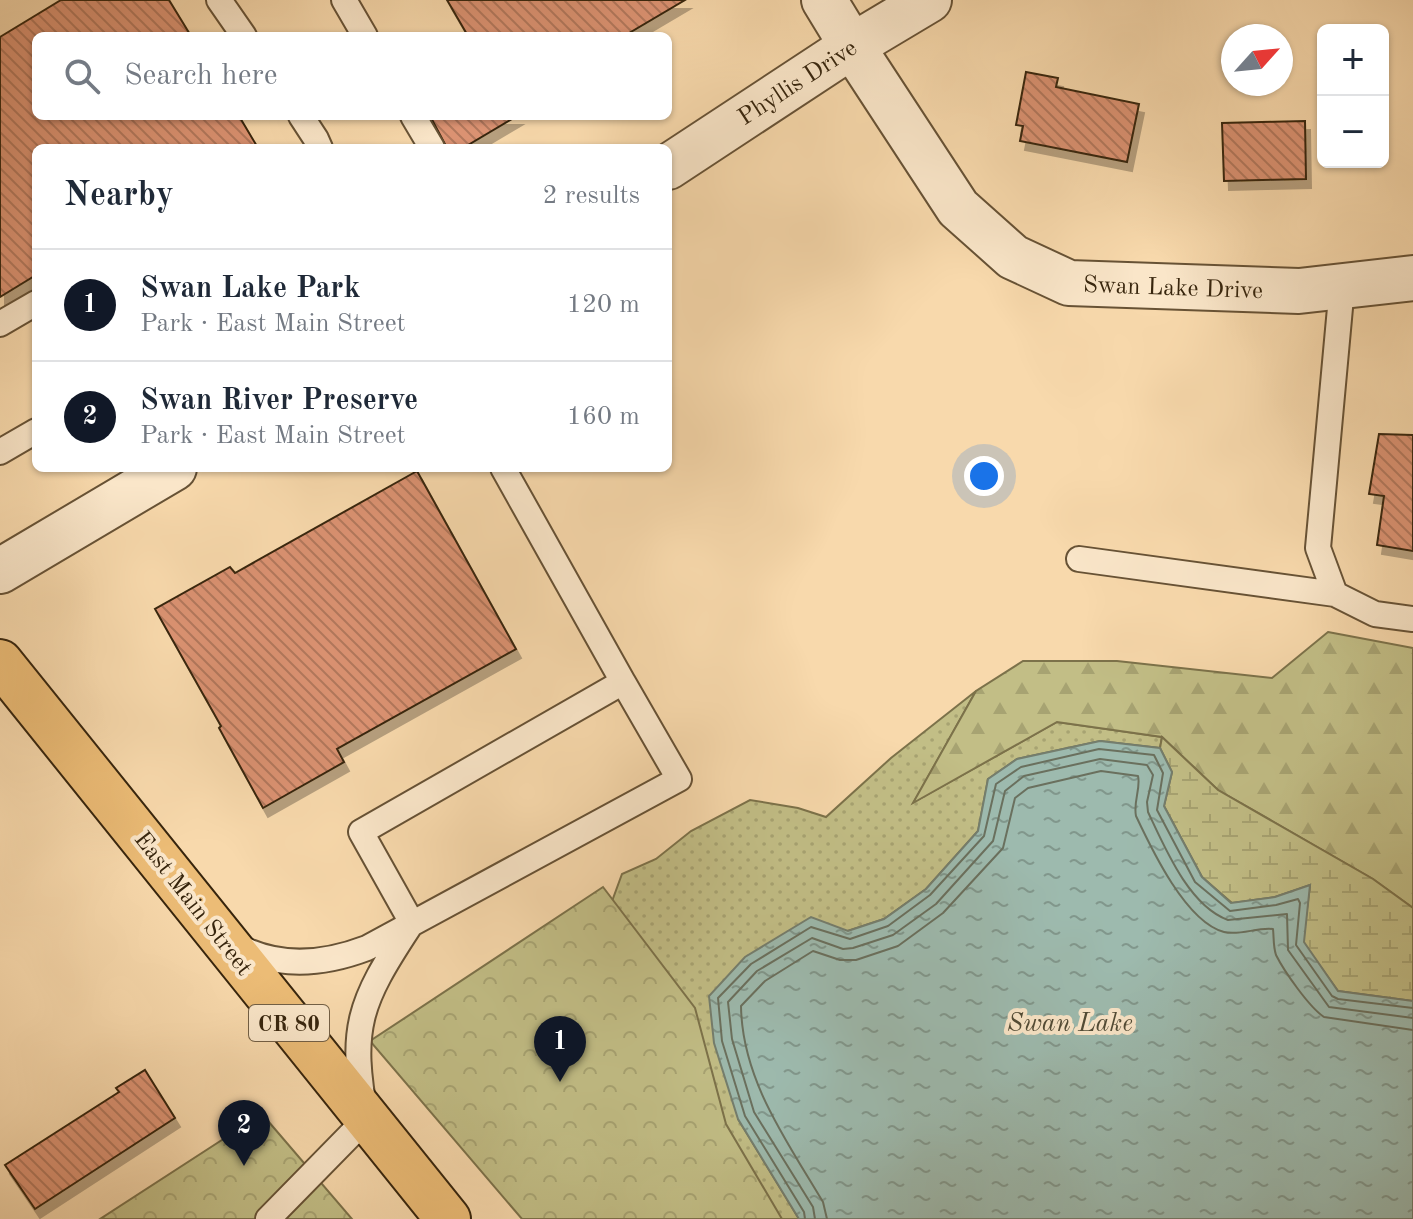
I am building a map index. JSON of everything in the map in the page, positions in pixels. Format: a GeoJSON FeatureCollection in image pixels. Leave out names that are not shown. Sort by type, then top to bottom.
{"type":"FeatureCollection","features":[{"type":"Feature","properties":{"kind":"main road","name":"East Main Street"},"geometry":{"type":"LineString","coordinates":[[0,662],[448,1219]]}},
{"type":"Feature","properties":{"kind":"street","name":"Swan Lake Drive"},"geometry":{"type":"LineString","coordinates":[[824,0],[958,208],[1013,257],[1069,283],[1299,291],[1413,278]]}},
{"type":"Feature","properties":{"kind":"street","name":"Phyllis Drive"},"geometry":{"type":"LineString","coordinates":[[672,164],[852,46],[929,0]]}},
{"type":"Feature","properties":{"kind":"street"},"geometry":{"type":"LineString","coordinates":[[0,571],[167,472]]}},
{"type":"Feature","properties":{"kind":"lane"},"geometry":{"type":"LineString","coordinates":[[219,0],[241,32]]}},
{"type":"Feature","properties":{"kind":"lane"},"geometry":{"type":"LineString","coordinates":[[344,0],[363,32]]}},
{"type":"Feature","properties":{"kind":"lane"},"geometry":{"type":"LineString","coordinates":[[303,120],[318,144]]}},
{"type":"Feature","properties":{"kind":"lane"},"geometry":{"type":"LineString","coordinates":[[415,120],[430,144]]}},
{"type":"Feature","properties":{"kind":"lane"},"geometry":{"type":"LineString","coordinates":[[1335,594],[1318,548],[1342,286]]}},
{"type":"Feature","properties":{"kind":"lane"},"geometry":{"type":"LineString","coordinates":[[0,324],[32,305]]}},
{"type":"Feature","properties":{"kind":"lane"},"geometry":{"type":"LineString","coordinates":[[0,452],[32,433]]}},
{"type":"Feature","properties":{"kind":"lane"},"geometry":{"type":"LineString","coordinates":[[220,936],[263,958],[279,961],[315,962],[367,948],[679,779],[505,472]]}},
{"type":"Feature","properties":{"kind":"lane"},"geometry":{"type":"LineString","coordinates":[[1079,559],[1335,594],[1375,614],[1413,619]]}},
{"type":"Feature","properties":{"kind":"lane"},"geometry":{"type":"LineString","coordinates":[[412,923],[361,832],[623,682]]}},
{"type":"Feature","properties":{"kind":"lane"},"geometry":{"type":"LineString","coordinates":[[268,1219],[366,1119],[357,1069],[362,1017],[371,989],[412,923]]}},
{"type":"Feature","properties":{"kind":"green space"},"geometry":{"type":"Polygon","coordinates":[[[1328,632],[1413,648],[1413,908],[1373,879],[1218,790],[1162,737],[1057,722],[913,803],[976,691],[1023,661],[1117,661],[1272,678],[1328,632]]]}},
{"type":"Feature","properties":{"kind":"green space"},"geometry":{"type":"Polygon","coordinates":[[[976,691],[914,802],[1057,722],[1162,737],[1160,748],[1100,741],[1017,759],[988,779],[978,831],[926,889],[884,919],[847,931],[738,1119],[799,1219],[743,1219],[607,915],[622,874],[656,859],[691,831],[750,800],[798,808],[826,817],[891,758],[976,691]]]}},
{"type":"Feature","properties":{"kind":"green space"},"geometry":{"type":"Polygon","coordinates":[[[1162,737],[1218,790],[1373,879],[1413,908],[1413,1001],[1338,991],[1303,942],[1310,885],[1275,897],[1232,903],[1202,877],[1164,806],[1172,772],[1160,748],[1162,737]]]}},
{"type":"Feature","properties":{"kind":"green space"},"geometry":{"type":"Polygon","coordinates":[[[603,887],[695,1008],[726,1124],[782,1219],[522,1219],[370,1041],[603,887]]]}},
{"type":"Feature","properties":{"kind":"green space"},"geometry":{"type":"Polygon","coordinates":[[[262,1114],[352,1219],[100,1219],[262,1114]]]}},
{"type":"Feature","properties":{"kind":"water","name":"Swan Lake"},"geometry":{"type":"Polygon","coordinates":[[[1100,741],[1160,748],[1172,772],[1164,806],[1202,877],[1231,903],[1275,897],[1310,885],[1304,942],[1338,991],[1413,1001],[1413,1219],[799,1219],[738,1119],[714,1043],[709,996],[745,957],[811,917],[848,931],[884,919],[926,889],[978,831],[988,779],[1017,759],[1100,741]]]}},
{"type":"Feature","properties":{"kind":"building"},"geometry":{"type":"Polygon","coordinates":[[[61,0],[169,0],[189,32],[32,32],[32,120],[241,120],[256,144],[32,144],[32,277],[0,297],[0,37],[61,0]]]}},
{"type":"Feature","properties":{"kind":"building"},"geometry":{"type":"Polygon","coordinates":[[[447,0],[685,0],[631,32],[466,32],[447,0]]]}},
{"type":"Feature","properties":{"kind":"building"},"geometry":{"type":"Polygon","coordinates":[[[1026,72],[1058,78],[1056,87],[1139,104],[1127,162],[1020,141],[1023,126],[1016,125],[1026,72]]]}},
{"type":"Feature","properties":{"kind":"building"},"geometry":{"type":"Polygon","coordinates":[[[432,120],[510,120],[470,144],[445,144],[432,120]]]}},
{"type":"Feature","properties":{"kind":"building"},"geometry":{"type":"Polygon","coordinates":[[[1305,121],[1306,179],[1224,181],[1222,123],[1305,121]]]}},
{"type":"Feature","properties":{"kind":"building"},"geometry":{"type":"Polygon","coordinates":[[[1379,434],[1413,435],[1413,551],[1377,545],[1384,496],[1369,494],[1379,434]]]}},
{"type":"Feature","properties":{"kind":"building"},"geometry":{"type":"Polygon","coordinates":[[[418,472],[516,649],[337,749],[344,762],[263,808],[155,609],[230,567],[235,573],[418,472]]]}},
{"type":"Feature","properties":{"kind":"building"},"geometry":{"type":"Polygon","coordinates":[[[145,1070],[175,1118],[35,1209],[5,1165],[119,1092],[116,1088],[145,1070]]]}},
{"type":"Feature","properties":{"kind":"place","name":"Swan Lake Park"},"geometry":{"type":"Point","coordinates":[560,1082]}},
{"type":"Feature","properties":{"kind":"place","name":"Swan River Preserve"},"geometry":{"type":"Point","coordinates":[244,1166]}}]}
